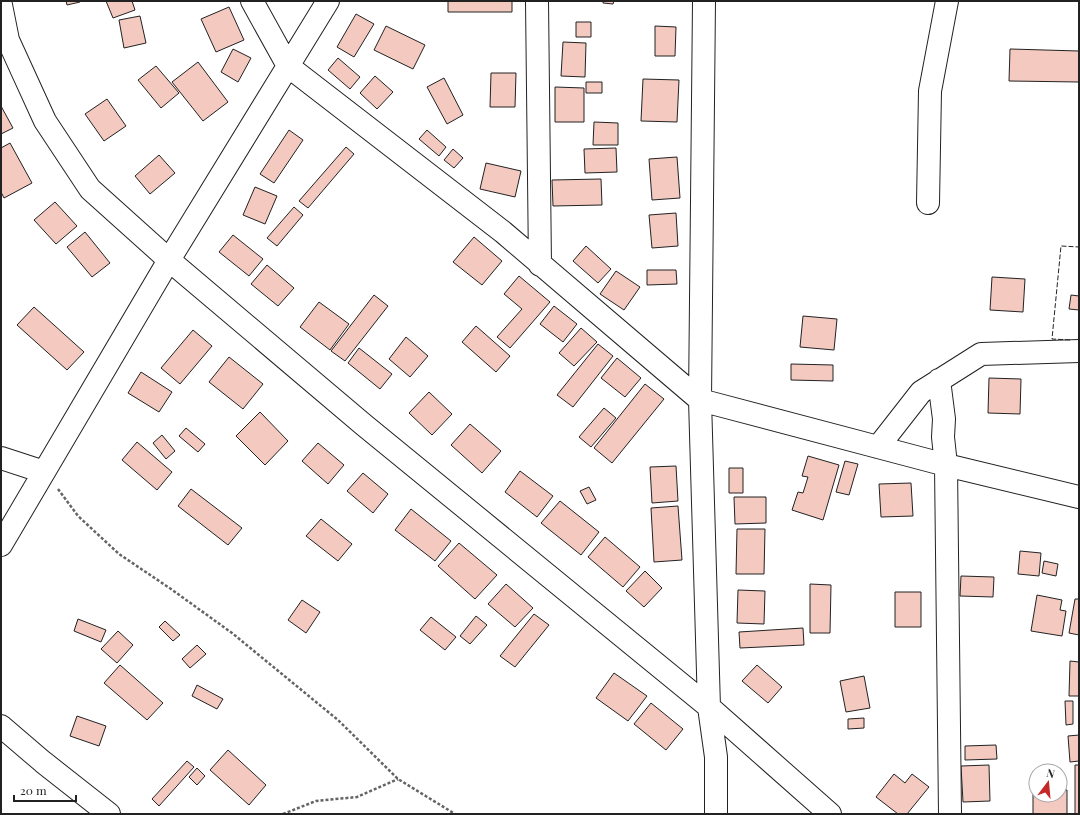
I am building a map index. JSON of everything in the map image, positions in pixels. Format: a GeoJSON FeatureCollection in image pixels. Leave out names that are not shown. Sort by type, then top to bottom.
{"type":"FeatureCollection","features":[{"type":"Feature","properties":{"kind":"street"},"geometry":{"type":"LineString","coordinates":[[252,1],[288,66],[502,232],[700,400],[946,465],[1079,497]]}},
{"type":"Feature","properties":{"kind":"street"},"geometry":{"type":"LineString","coordinates":[[1,545],[169,260],[328,1]]}},
{"type":"Feature","properties":{"kind":"street"},"geometry":{"type":"LineString","coordinates":[[537,1],[540,265]]}},
{"type":"Feature","properties":{"kind":"street"},"geometry":{"type":"LineString","coordinates":[[704,1],[700,400],[709,707],[716,758],[716,814]]}},
{"type":"Feature","properties":{"kind":"street"},"geometry":{"type":"LineString","coordinates":[[928,203],[930,91],[947,1]]}},
{"type":"Feature","properties":{"kind":"street"},"geometry":{"type":"LineString","coordinates":[[1,5],[8,40],[45,120],[90,189],[169,260],[364,425],[709,707],[830,814]]}},
{"type":"Feature","properties":{"kind":"street"},"geometry":{"type":"LineString","coordinates":[[878,447],[921,392],[981,354],[1079,351]]}},
{"type":"Feature","properties":{"kind":"street"},"geometry":{"type":"LineString","coordinates":[[939,380],[944,419],[943,438],[946,465],[950,814]]}},
{"type":"Feature","properties":{"kind":"street"},"geometry":{"type":"LineString","coordinates":[[1,458],[44,472]]}},
{"type":"Feature","properties":{"kind":"street"},"geometry":{"type":"LineString","coordinates":[[1,726],[43,762],[109,814]]}},
{"type":"Feature","properties":{"kind":"path"},"geometry":{"type":"LineString","coordinates":[[44,472],[78,516],[119,554],[232,633],[338,720],[398,779],[455,814]]}},
{"type":"Feature","properties":{"kind":"path"},"geometry":{"type":"LineString","coordinates":[[283,814],[316,802],[357,797],[398,779]]}},
{"type":"Feature","properties":{"kind":"building"},"geometry":{"type":"Polygon","coordinates":[[[66,1],[80,1],[80,2],[67,5],[66,1]]]}},
{"type":"Feature","properties":{"kind":"building"},"geometry":{"type":"Polygon","coordinates":[[[106,1],[132,1],[135,10],[113,18],[106,1]]]}},
{"type":"Feature","properties":{"kind":"building"},"geometry":{"type":"Polygon","coordinates":[[[448,1],[512,1],[512,12],[448,12],[448,1]]]}},
{"type":"Feature","properties":{"kind":"building"},"geometry":{"type":"Polygon","coordinates":[[[603,1],[614,1],[613,4],[603,3],[603,1]]]}},
{"type":"Feature","properties":{"kind":"building"},"geometry":{"type":"Polygon","coordinates":[[[229,7],[244,40],[216,52],[201,19],[229,7]]]}},
{"type":"Feature","properties":{"kind":"building"},"geometry":{"type":"Polygon","coordinates":[[[356,14],[374,24],[354,57],[337,47],[356,14]]]}},
{"type":"Feature","properties":{"kind":"building"},"geometry":{"type":"Polygon","coordinates":[[[140,16],[146,43],[124,48],[119,20],[140,16]]]}},
{"type":"Feature","properties":{"kind":"building"},"geometry":{"type":"Polygon","coordinates":[[[576,22],[591,22],[591,37],[576,37],[576,22]]]}},
{"type":"Feature","properties":{"kind":"building"},"geometry":{"type":"Polygon","coordinates":[[[386,26],[425,45],[413,69],[374,50],[386,26]]]}},
{"type":"Feature","properties":{"kind":"building"},"geometry":{"type":"Polygon","coordinates":[[[655,26],[676,27],[675,56],[655,56],[655,26]]]}},
{"type":"Feature","properties":{"kind":"building"},"geometry":{"type":"Polygon","coordinates":[[[563,42],[586,43],[585,77],[561,76],[563,42]]]}},
{"type":"Feature","properties":{"kind":"building"},"geometry":{"type":"Polygon","coordinates":[[[233,49],[251,58],[238,82],[221,72],[233,49]]]}},
{"type":"Feature","properties":{"kind":"building"},"geometry":{"type":"Polygon","coordinates":[[[1010,49],[1079,51],[1079,82],[1009,81],[1010,49]]]}},
{"type":"Feature","properties":{"kind":"building"},"geometry":{"type":"Polygon","coordinates":[[[338,58],[360,77],[350,89],[328,70],[338,58]]]}},
{"type":"Feature","properties":{"kind":"building"},"geometry":{"type":"Polygon","coordinates":[[[198,62],[228,102],[203,121],[172,82],[198,62]]]}},
{"type":"Feature","properties":{"kind":"building"},"geometry":{"type":"Polygon","coordinates":[[[156,66],[179,93],[161,108],[138,80],[156,66]]]}},
{"type":"Feature","properties":{"kind":"building"},"geometry":{"type":"Polygon","coordinates":[[[491,73],[516,73],[515,107],[490,107],[491,73]]]}},
{"type":"Feature","properties":{"kind":"building"},"geometry":{"type":"Polygon","coordinates":[[[375,76],[393,92],[377,109],[360,93],[375,76]]]}},
{"type":"Feature","properties":{"kind":"building"},"geometry":{"type":"Polygon","coordinates":[[[444,78],[463,115],[447,124],[427,87],[444,78]]]}},
{"type":"Feature","properties":{"kind":"building"},"geometry":{"type":"Polygon","coordinates":[[[643,79],[679,80],[677,122],[641,121],[643,79]]]}},
{"type":"Feature","properties":{"kind":"building"},"geometry":{"type":"Polygon","coordinates":[[[586,82],[602,82],[602,93],[586,93],[586,82]]]}},
{"type":"Feature","properties":{"kind":"building"},"geometry":{"type":"Polygon","coordinates":[[[555,87],[584,88],[584,122],[555,122],[555,87]]]}},
{"type":"Feature","properties":{"kind":"building"},"geometry":{"type":"Polygon","coordinates":[[[107,99],[126,126],[104,141],[85,114],[107,99]]]}},
{"type":"Feature","properties":{"kind":"building"},"geometry":{"type":"Polygon","coordinates":[[[1,106],[13,128],[1,134],[1,106]]]}},
{"type":"Feature","properties":{"kind":"building"},"geometry":{"type":"Polygon","coordinates":[[[594,122],[618,123],[618,145],[593,145],[594,122]]]}},
{"type":"Feature","properties":{"kind":"building"},"geometry":{"type":"Polygon","coordinates":[[[289,130],[303,140],[274,183],[260,174],[289,130]]]}},
{"type":"Feature","properties":{"kind":"building"},"geometry":{"type":"Polygon","coordinates":[[[427,130],[446,147],[439,156],[419,139],[427,130]]]}},
{"type":"Feature","properties":{"kind":"building"},"geometry":{"type":"Polygon","coordinates":[[[10,143],[32,183],[4,198],[1,192],[1,148],[10,143]]]}},
{"type":"Feature","properties":{"kind":"building"},"geometry":{"type":"Polygon","coordinates":[[[346,147],[354,154],[308,208],[299,201],[346,147]]]}},
{"type":"Feature","properties":{"kind":"building"},"geometry":{"type":"Polygon","coordinates":[[[616,148],[617,172],[585,173],[584,149],[616,148]]]}},
{"type":"Feature","properties":{"kind":"building"},"geometry":{"type":"Polygon","coordinates":[[[453,149],[463,158],[454,168],[444,160],[453,149]]]}},
{"type":"Feature","properties":{"kind":"building"},"geometry":{"type":"Polygon","coordinates":[[[159,155],[175,173],[150,194],[135,176],[159,155]]]}},
{"type":"Feature","properties":{"kind":"building"},"geometry":{"type":"Polygon","coordinates":[[[677,157],[680,198],[652,200],[649,159],[677,157]]]}},
{"type":"Feature","properties":{"kind":"building"},"geometry":{"type":"Polygon","coordinates":[[[486,163],[521,171],[515,197],[480,189],[486,163]]]}},
{"type":"Feature","properties":{"kind":"building"},"geometry":{"type":"Polygon","coordinates":[[[601,179],[602,205],[553,206],[552,180],[601,179]]]}},
{"type":"Feature","properties":{"kind":"building"},"geometry":{"type":"Polygon","coordinates":[[[255,187],[277,196],[265,224],[243,215],[255,187]]]}},
{"type":"Feature","properties":{"kind":"building"},"geometry":{"type":"Polygon","coordinates":[[[55,202],[77,226],[56,244],[34,220],[55,202]]]}},
{"type":"Feature","properties":{"kind":"building"},"geometry":{"type":"Polygon","coordinates":[[[294,207],[303,215],[277,246],[267,238],[294,207]]]}},
{"type":"Feature","properties":{"kind":"building"},"geometry":{"type":"Polygon","coordinates":[[[676,213],[678,246],[652,248],[649,215],[676,213]]]}},
{"type":"Feature","properties":{"kind":"building"},"geometry":{"type":"Polygon","coordinates":[[[85,232],[110,263],[92,277],[67,247],[85,232]]]}},
{"type":"Feature","properties":{"kind":"building"},"geometry":{"type":"Polygon","coordinates":[[[233,235],[263,259],[249,276],[219,252],[233,235]]]}},
{"type":"Feature","properties":{"kind":"building"},"geometry":{"type":"Polygon","coordinates":[[[474,237],[502,261],[482,285],[453,262],[474,237]]]}},
{"type":"Feature","properties":{"kind":"building"},"geometry":{"type":"Polygon","coordinates":[[[586,246],[611,269],[598,283],[573,261],[586,246]]]}},
{"type":"Feature","properties":{"kind":"building"},"geometry":{"type":"Polygon","coordinates":[[[267,265],[294,288],[278,306],[251,284],[267,265]]]}},
{"type":"Feature","properties":{"kind":"building"},"geometry":{"type":"Polygon","coordinates":[[[647,270],[676,270],[677,284],[647,285],[647,270]]]}},
{"type":"Feature","properties":{"kind":"building"},"geometry":{"type":"Polygon","coordinates":[[[616,271],[640,287],[624,310],[600,294],[616,271]]]}},
{"type":"Feature","properties":{"kind":"building"},"geometry":{"type":"Polygon","coordinates":[[[519,276],[550,302],[510,348],[497,337],[522,309],[504,294],[519,276]]]}},
{"type":"Feature","properties":{"kind":"building"},"geometry":{"type":"Polygon","coordinates":[[[992,277],[1025,279],[1023,312],[990,310],[992,277]]]}},
{"type":"Feature","properties":{"kind":"building"},"geometry":{"type":"Polygon","coordinates":[[[374,295],[388,306],[345,361],[331,351],[374,295]]]}},
{"type":"Feature","properties":{"kind":"building"},"geometry":{"type":"Polygon","coordinates":[[[1071,295],[1079,296],[1079,310],[1069,309],[1071,295]]]}},
{"type":"Feature","properties":{"kind":"building"},"geometry":{"type":"Polygon","coordinates":[[[319,302],[349,324],[330,350],[300,327],[319,302]]]}},
{"type":"Feature","properties":{"kind":"building"},"geometry":{"type":"Polygon","coordinates":[[[554,306],[577,324],[563,342],[540,324],[554,306]]]}},
{"type":"Feature","properties":{"kind":"building"},"geometry":{"type":"Polygon","coordinates":[[[34,307],[84,352],[67,370],[17,325],[34,307]]]}},
{"type":"Feature","properties":{"kind":"building"},"geometry":{"type":"Polygon","coordinates":[[[803,316],[837,319],[834,350],[800,347],[803,316]]]}},
{"type":"Feature","properties":{"kind":"building"},"geometry":{"type":"Polygon","coordinates":[[[476,326],[510,356],[496,372],[462,342],[476,326]]]}},
{"type":"Feature","properties":{"kind":"building"},"geometry":{"type":"Polygon","coordinates":[[[581,328],[597,342],[574,366],[559,353],[581,328]]]}},
{"type":"Feature","properties":{"kind":"building"},"geometry":{"type":"Polygon","coordinates":[[[193,330],[212,346],[180,384],[161,368],[193,330]]]}},
{"type":"Feature","properties":{"kind":"building"},"geometry":{"type":"Polygon","coordinates":[[[406,337],[428,356],[410,377],[389,359],[406,337]]]}},
{"type":"Feature","properties":{"kind":"building"},"geometry":{"type":"Polygon","coordinates":[[[598,344],[613,356],[573,407],[557,395],[598,344]]]}},
{"type":"Feature","properties":{"kind":"building"},"geometry":{"type":"Polygon","coordinates":[[[359,348],[392,374],[380,389],[348,363],[359,348]]]}},
{"type":"Feature","properties":{"kind":"building"},"geometry":{"type":"Polygon","coordinates":[[[229,357],[263,384],[243,409],[209,382],[229,357]]]}},
{"type":"Feature","properties":{"kind":"building"},"geometry":{"type":"Polygon","coordinates":[[[617,358],[641,378],[625,397],[601,378],[617,358]]]}},
{"type":"Feature","properties":{"kind":"building"},"geometry":{"type":"Polygon","coordinates":[[[791,364],[833,365],[833,381],[791,380],[791,364]]]}},
{"type":"Feature","properties":{"kind":"building"},"geometry":{"type":"Polygon","coordinates":[[[141,372],[172,392],[159,412],[128,393],[141,372]]]}},
{"type":"Feature","properties":{"kind":"building"},"geometry":{"type":"Polygon","coordinates":[[[989,378],[1021,379],[1020,414],[988,413],[989,378]]]}},
{"type":"Feature","properties":{"kind":"building"},"geometry":{"type":"Polygon","coordinates":[[[645,384],[664,399],[612,463],[594,448],[645,384]]]}},
{"type":"Feature","properties":{"kind":"building"},"geometry":{"type":"Polygon","coordinates":[[[429,392],[452,414],[432,435],[409,413],[429,392]]]}},
{"type":"Feature","properties":{"kind":"building"},"geometry":{"type":"Polygon","coordinates":[[[604,408],[616,418],[591,447],[579,437],[604,408]]]}},
{"type":"Feature","properties":{"kind":"building"},"geometry":{"type":"Polygon","coordinates":[[[260,412],[288,441],[265,465],[236,436],[260,412]]]}},
{"type":"Feature","properties":{"kind":"building"},"geometry":{"type":"Polygon","coordinates":[[[470,424],[501,451],[482,473],[451,445],[470,424]]]}},
{"type":"Feature","properties":{"kind":"building"},"geometry":{"type":"Polygon","coordinates":[[[186,428],[205,444],[198,452],[179,436],[186,428]]]}},
{"type":"Feature","properties":{"kind":"building"},"geometry":{"type":"Polygon","coordinates":[[[162,435],[175,451],[166,459],[153,443],[162,435]]]}},
{"type":"Feature","properties":{"kind":"building"},"geometry":{"type":"Polygon","coordinates":[[[137,442],[172,472],[157,490],[122,460],[137,442]]]}},
{"type":"Feature","properties":{"kind":"building"},"geometry":{"type":"Polygon","coordinates":[[[318,443],[344,465],[328,484],[302,461],[318,443]]]}},
{"type":"Feature","properties":{"kind":"building"},"geometry":{"type":"Polygon","coordinates":[[[808,456],[839,465],[823,520],[792,510],[798,492],[803,493],[808,477],[802,476],[808,456]]]}},
{"type":"Feature","properties":{"kind":"building"},"geometry":{"type":"Polygon","coordinates":[[[845,461],[858,464],[849,495],[836,492],[845,461]]]}},
{"type":"Feature","properties":{"kind":"building"},"geometry":{"type":"Polygon","coordinates":[[[676,466],[678,501],[652,503],[650,467],[676,466]]]}},
{"type":"Feature","properties":{"kind":"building"},"geometry":{"type":"Polygon","coordinates":[[[729,468],[743,468],[743,493],[729,493],[729,468]]]}},
{"type":"Feature","properties":{"kind":"building"},"geometry":{"type":"Polygon","coordinates":[[[520,471],[553,496],[537,517],[505,492],[520,471]]]}},
{"type":"Feature","properties":{"kind":"building"},"geometry":{"type":"Polygon","coordinates":[[[363,473],[388,494],[373,513],[347,491],[363,473]]]}},
{"type":"Feature","properties":{"kind":"building"},"geometry":{"type":"Polygon","coordinates":[[[911,483],[913,516],[881,517],[879,484],[911,483]]]}},
{"type":"Feature","properties":{"kind":"building"},"geometry":{"type":"Polygon","coordinates":[[[589,487],[596,500],[587,504],[580,491],[589,487]]]}},
{"type":"Feature","properties":{"kind":"building"},"geometry":{"type":"Polygon","coordinates":[[[191,489],[242,528],[228,545],[178,506],[191,489]]]}},
{"type":"Feature","properties":{"kind":"building"},"geometry":{"type":"Polygon","coordinates":[[[734,497],[766,497],[766,523],[735,524],[734,497]]]}},
{"type":"Feature","properties":{"kind":"building"},"geometry":{"type":"Polygon","coordinates":[[[560,501],[599,532],[581,555],[541,523],[560,501]]]}},
{"type":"Feature","properties":{"kind":"building"},"geometry":{"type":"Polygon","coordinates":[[[678,506],[682,560],[654,562],[651,508],[678,506]]]}},
{"type":"Feature","properties":{"kind":"building"},"geometry":{"type":"Polygon","coordinates":[[[411,509],[451,541],[435,561],[395,530],[411,509]]]}},
{"type":"Feature","properties":{"kind":"building"},"geometry":{"type":"Polygon","coordinates":[[[321,519],[352,544],[338,561],[306,536],[321,519]]]}},
{"type":"Feature","properties":{"kind":"building"},"geometry":{"type":"Polygon","coordinates":[[[737,529],[765,529],[764,574],[736,574],[737,529]]]}},
{"type":"Feature","properties":{"kind":"building"},"geometry":{"type":"Polygon","coordinates":[[[605,537],[640,567],[623,587],[588,557],[605,537]]]}},
{"type":"Feature","properties":{"kind":"building"},"geometry":{"type":"Polygon","coordinates":[[[459,543],[497,575],[475,599],[438,566],[459,543]]]}},
{"type":"Feature","properties":{"kind":"building"},"geometry":{"type":"Polygon","coordinates":[[[1020,551],[1041,553],[1039,576],[1018,574],[1020,551]]]}},
{"type":"Feature","properties":{"kind":"building"},"geometry":{"type":"Polygon","coordinates":[[[1044,561],[1058,564],[1056,576],[1042,573],[1044,561]]]}},
{"type":"Feature","properties":{"kind":"building"},"geometry":{"type":"Polygon","coordinates":[[[645,571],[662,588],[644,607],[626,591],[645,571]]]}},
{"type":"Feature","properties":{"kind":"building"},"geometry":{"type":"Polygon","coordinates":[[[961,576],[994,577],[993,597],[960,596],[961,576]]]}},
{"type":"Feature","properties":{"kind":"building"},"geometry":{"type":"Polygon","coordinates":[[[506,584],[533,608],[515,627],[488,604],[506,584]]]}},
{"type":"Feature","properties":{"kind":"building"},"geometry":{"type":"Polygon","coordinates":[[[810,584],[831,585],[830,633],[810,633],[810,584]]]}},
{"type":"Feature","properties":{"kind":"building"},"geometry":{"type":"Polygon","coordinates":[[[738,590],[765,591],[764,624],[737,623],[738,590]]]}},
{"type":"Feature","properties":{"kind":"building"},"geometry":{"type":"Polygon","coordinates":[[[895,592],[921,592],[921,627],[895,627],[895,592]]]}},
{"type":"Feature","properties":{"kind":"building"},"geometry":{"type":"Polygon","coordinates":[[[1037,595],[1062,600],[1060,610],[1066,611],[1062,636],[1031,631],[1037,595]]]}},
{"type":"Feature","properties":{"kind":"building"},"geometry":{"type":"Polygon","coordinates":[[[1075,599],[1079,599],[1079,635],[1069,633],[1075,599]]]}},
{"type":"Feature","properties":{"kind":"building"},"geometry":{"type":"Polygon","coordinates":[[[302,600],[320,612],[306,633],[288,620],[302,600]]]}},
{"type":"Feature","properties":{"kind":"building"},"geometry":{"type":"Polygon","coordinates":[[[534,614],[549,625],[515,667],[500,656],[534,614]]]}},
{"type":"Feature","properties":{"kind":"building"},"geometry":{"type":"Polygon","coordinates":[[[476,616],[487,625],[470,644],[460,636],[476,616]]]}},
{"type":"Feature","properties":{"kind":"building"},"geometry":{"type":"Polygon","coordinates":[[[431,617],[456,637],[445,650],[420,630],[431,617]]]}},
{"type":"Feature","properties":{"kind":"building"},"geometry":{"type":"Polygon","coordinates":[[[78,619],[106,630],[101,642],[74,631],[78,619]]]}},
{"type":"Feature","properties":{"kind":"building"},"geometry":{"type":"Polygon","coordinates":[[[165,621],[180,635],[173,641],[159,627],[165,621]]]}},
{"type":"Feature","properties":{"kind":"building"},"geometry":{"type":"Polygon","coordinates":[[[803,628],[804,645],[740,648],[739,632],[803,628]]]}},
{"type":"Feature","properties":{"kind":"building"},"geometry":{"type":"Polygon","coordinates":[[[118,631],[133,645],[117,663],[101,649],[118,631]]]}},
{"type":"Feature","properties":{"kind":"building"},"geometry":{"type":"Polygon","coordinates":[[[197,645],[206,654],[190,668],[182,659],[197,645]]]}},
{"type":"Feature","properties":{"kind":"building"},"geometry":{"type":"Polygon","coordinates":[[[1070,661],[1079,662],[1079,696],[1069,696],[1070,661]]]}},
{"type":"Feature","properties":{"kind":"building"},"geometry":{"type":"Polygon","coordinates":[[[120,665],[163,703],[147,720],[104,683],[120,665]]]}},
{"type":"Feature","properties":{"kind":"building"},"geometry":{"type":"Polygon","coordinates":[[[757,665],[782,687],[768,703],[742,681],[757,665]]]}},
{"type":"Feature","properties":{"kind":"building"},"geometry":{"type":"Polygon","coordinates":[[[614,673],[647,696],[628,721],[596,698],[614,673]]]}},
{"type":"Feature","properties":{"kind":"building"},"geometry":{"type":"Polygon","coordinates":[[[864,676],[870,708],[846,712],[840,681],[864,676]]]}},
{"type":"Feature","properties":{"kind":"building"},"geometry":{"type":"Polygon","coordinates":[[[197,685],[223,699],[217,709],[192,696],[197,685]]]}},
{"type":"Feature","properties":{"kind":"building"},"geometry":{"type":"Polygon","coordinates":[[[1065,701],[1073,701],[1073,724],[1066,725],[1065,701]]]}},
{"type":"Feature","properties":{"kind":"building"},"geometry":{"type":"Polygon","coordinates":[[[651,703],[683,729],[666,750],[634,724],[651,703]]]}},
{"type":"Feature","properties":{"kind":"building"},"geometry":{"type":"Polygon","coordinates":[[[77,716],[106,726],[99,746],[70,736],[77,716]]]}},
{"type":"Feature","properties":{"kind":"building"},"geometry":{"type":"Polygon","coordinates":[[[864,718],[864,728],[848,729],[848,719],[864,718]]]}},
{"type":"Feature","properties":{"kind":"building"},"geometry":{"type":"Polygon","coordinates":[[[1079,735],[1079,761],[1070,762],[1068,736],[1079,735]]]}},
{"type":"Feature","properties":{"kind":"building"},"geometry":{"type":"Polygon","coordinates":[[[996,745],[997,759],[965,760],[965,746],[996,745]]]}},
{"type":"Feature","properties":{"kind":"building"},"geometry":{"type":"Polygon","coordinates":[[[228,750],[266,785],[249,805],[210,770],[228,750]]]}},
{"type":"Feature","properties":{"kind":"building"},"geometry":{"type":"Polygon","coordinates":[[[187,761],[194,767],[159,806],[152,799],[187,761]]]}},
{"type":"Feature","properties":{"kind":"building"},"geometry":{"type":"Polygon","coordinates":[[[989,765],[990,801],[963,802],[961,766],[989,765]]]}},
{"type":"Feature","properties":{"kind":"building"},"geometry":{"type":"Polygon","coordinates":[[[1075,765],[1079,765],[1079,814],[1075,814],[1075,765]]]}},
{"type":"Feature","properties":{"kind":"building"},"geometry":{"type":"Polygon","coordinates":[[[197,768],[205,776],[197,785],[189,777],[197,768]]]}},
{"type":"Feature","properties":{"kind":"building"},"geometry":{"type":"Polygon","coordinates":[[[894,774],[905,783],[912,774],[929,787],[907,814],[898,814],[876,797],[894,774]]]}},
{"type":"Feature","properties":{"kind":"building"},"geometry":{"type":"Polygon","coordinates":[[[1033,803],[1067,803],[1067,814],[1033,814],[1033,803]]]}},
{"type":"Feature","properties":{"kind":"fence"},"geometry":{"type":"LineString","coordinates":[[1070,340],[1052,339],[1061,246],[1079,247]]}}]}
